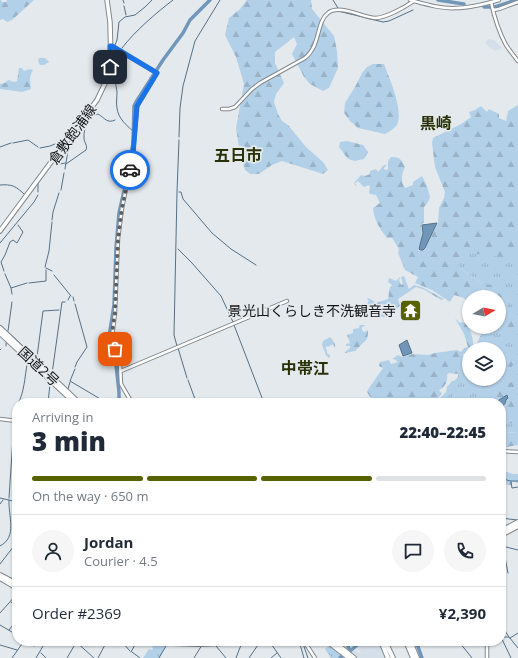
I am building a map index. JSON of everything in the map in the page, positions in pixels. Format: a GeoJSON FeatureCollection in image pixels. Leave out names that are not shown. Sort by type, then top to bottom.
{"type":"FeatureCollection","features":[{"type":"Feature","properties":{"kind":"highway","name":"国道2号"},"geometry":{"type":"LineString","coordinates":[[0,328],[74,398]]}},
{"type":"Feature","properties":{"kind":"highway","name":"国道2号"},"geometry":{"type":"LineString","coordinates":[[0,333],[70,398]]}},
{"type":"Feature","properties":{"kind":"highway"},"geometry":{"type":"LineString","coordinates":[[506,528],[518,522]]}},
{"type":"Feature","properties":{"kind":"highway"},"geometry":{"type":"LineString","coordinates":[[506,532],[518,526]]}},
{"type":"Feature","properties":{"kind":"highway"},"geometry":{"type":"LineString","coordinates":[[0,574],[12,581]]}},
{"type":"Feature","properties":{"kind":"highway"},"geometry":{"type":"LineString","coordinates":[[0,578],[12,585]]}},
{"type":"Feature","properties":{"kind":"highway"},"geometry":{"type":"LineString","coordinates":[[333,646],[349,658]]}},
{"type":"Feature","properties":{"kind":"highway"},"geometry":{"type":"LineString","coordinates":[[339,646],[354,658]]}},
{"type":"Feature","properties":{"kind":"highway"},"geometry":{"type":"LineString","coordinates":[[386,646],[391,658]]}},
{"type":"Feature","properties":{"kind":"highway"},"geometry":{"type":"LineString","coordinates":[[409,646],[412,656]]}},
{"type":"Feature","properties":{"kind":"highway"},"geometry":{"type":"LineString","coordinates":[[411,646],[417,658]]}},
{"type":"Feature","properties":{"kind":"main road","name":"倉敷飽浦線"},"geometry":{"type":"LineString","coordinates":[[0,231],[97,100],[108,77],[113,47],[107,0]]}},
{"type":"Feature","properties":{"kind":"street"},"geometry":{"type":"LineString","coordinates":[[410,0],[442,7],[456,8],[499,0]]}},
{"type":"Feature","properties":{"kind":"street"},"geometry":{"type":"LineString","coordinates":[[222,109],[235,107],[252,89],[260,83],[308,56],[315,45],[322,21],[328,12],[339,9],[370,17],[379,17],[387,15],[414,1]]}},
{"type":"Feature","properties":{"kind":"street"},"geometry":{"type":"LineString","coordinates":[[491,2],[506,43],[518,61]]}},
{"type":"Feature","properties":{"kind":"street"},"geometry":{"type":"LineString","coordinates":[[493,8],[518,2]]}},
{"type":"Feature","properties":{"kind":"street"},"geometry":{"type":"LineString","coordinates":[[113,47],[157,73],[137,106],[133,154],[121,214],[118,239],[115,313],[112,333],[113,343],[120,364],[121,384],[129,398]]}},
{"type":"Feature","properties":{"kind":"street"},"geometry":{"type":"LineString","coordinates":[[120,371],[287,302]]}},
{"type":"Feature","properties":{"kind":"street"},"geometry":{"type":"LineString","coordinates":[[0,419],[12,420]]}},
{"type":"Feature","properties":{"kind":"street"},"geometry":{"type":"LineString","coordinates":[[506,451],[518,452]]}},
{"type":"Feature","properties":{"kind":"street"},"geometry":{"type":"LineString","coordinates":[[307,646],[315,658]]}},
{"type":"Feature","properties":{"kind":"street"},"geometry":{"type":"LineString","coordinates":[[487,646],[487,658]]}},
{"type":"Feature","properties":{"kind":"shaded area"},"geometry":{"type":"Polygon","coordinates":[[[488,39],[494,40],[502,48],[495,51],[485,43],[488,39]]]}},
{"type":"Feature","properties":{"kind":"shaded area"},"geometry":{"type":"Polygon","coordinates":[[[437,223],[425,248],[420,250],[423,233],[422,225],[437,223]]]}},
{"type":"Feature","properties":{"kind":"shaded area"},"geometry":{"type":"Polygon","coordinates":[[[407,340],[412,353],[403,356],[399,345],[407,340]]]}},
{"type":"Feature","properties":{"kind":"shaded area"},"geometry":{"type":"Polygon","coordinates":[[[507,395],[508,398],[506,400],[506,398],[502,398],[507,395]]]}},
{"type":"Feature","properties":{"kind":"shaded area"},"geometry":{"type":"Polygon","coordinates":[[[380,646],[386,658],[359,658],[350,651],[355,649],[360,654],[361,653],[356,647],[380,646]]]}},
{"type":"Feature","properties":{"kind":"green space"},"geometry":{"type":"Polygon","coordinates":[[[0,0],[2,2],[6,2],[7,0],[34,0],[12,20],[7,22],[3,19],[0,20],[0,0]]]}},
{"type":"Feature","properties":{"kind":"green space"},"geometry":{"type":"Polygon","coordinates":[[[247,0],[311,0],[312,9],[334,36],[338,68],[329,88],[323,91],[310,84],[304,77],[292,54],[297,44],[294,37],[275,52],[275,63],[284,83],[276,94],[274,102],[278,114],[282,121],[288,125],[306,147],[323,162],[328,170],[323,174],[282,161],[272,165],[259,174],[250,174],[245,170],[240,153],[236,128],[244,84],[236,57],[225,35],[229,18],[240,9],[247,0]]]}},
{"type":"Feature","properties":{"kind":"green space"},"geometry":{"type":"Polygon","coordinates":[[[39,58],[45,58],[49,62],[44,65],[40,65],[38,61],[39,58]]]}},
{"type":"Feature","properties":{"kind":"green space"},"geometry":{"type":"Polygon","coordinates":[[[373,64],[384,64],[392,85],[399,111],[397,125],[385,134],[358,128],[344,113],[345,103],[362,73],[367,67],[373,64]]]}},
{"type":"Feature","properties":{"kind":"green space"},"geometry":{"type":"Polygon","coordinates":[[[19,68],[22,68],[24,71],[30,69],[33,70],[30,77],[31,89],[22,92],[0,89],[0,84],[5,83],[8,80],[14,82],[17,81],[19,68]]]}},
{"type":"Feature","properties":{"kind":"green space"},"geometry":{"type":"Polygon","coordinates":[[[518,105],[518,255],[511,258],[469,253],[458,261],[459,268],[483,284],[494,285],[497,290],[462,290],[462,297],[454,295],[450,302],[432,290],[415,283],[418,277],[405,270],[398,253],[399,249],[392,238],[387,238],[376,220],[373,208],[380,203],[376,195],[370,194],[369,185],[364,187],[358,181],[355,183],[357,187],[354,183],[361,175],[365,176],[370,174],[370,171],[376,169],[378,172],[385,165],[387,165],[384,169],[388,169],[388,161],[391,157],[400,159],[405,167],[402,183],[405,188],[413,185],[413,182],[422,176],[430,197],[424,207],[424,222],[421,225],[422,232],[418,251],[425,249],[438,223],[439,208],[445,192],[435,167],[432,143],[433,138],[461,124],[471,117],[469,112],[481,106],[487,112],[489,109],[499,114],[499,118],[506,121],[508,111],[518,105]]]}},
{"type":"Feature","properties":{"kind":"green space"},"geometry":{"type":"Polygon","coordinates":[[[347,141],[363,145],[368,152],[364,159],[355,161],[348,159],[339,147],[340,142],[347,141]]]}},
{"type":"Feature","properties":{"kind":"green space"},"geometry":{"type":"Polygon","coordinates":[[[469,253],[518,255],[518,400],[511,389],[490,398],[444,398],[462,375],[462,386],[506,386],[506,342],[478,342],[482,334],[506,334],[506,290],[490,290],[459,268],[457,261],[469,253]]]}},
{"type":"Feature","properties":{"kind":"green space"},"geometry":{"type":"Polygon","coordinates":[[[404,276],[409,289],[414,285],[418,286],[444,299],[441,300],[425,290],[416,287],[398,299],[400,306],[392,314],[386,317],[375,316],[374,315],[377,315],[378,312],[374,309],[372,311],[374,314],[371,315],[370,308],[366,310],[364,307],[369,301],[367,299],[368,298],[376,303],[388,299],[389,290],[392,285],[388,282],[389,278],[396,281],[400,277],[399,280],[401,285],[403,284],[401,277],[404,276]]]}},
{"type":"Feature","properties":{"kind":"green space"},"geometry":{"type":"Polygon","coordinates":[[[506,301],[509,303],[512,315],[506,316],[506,301]]]}},
{"type":"Feature","properties":{"kind":"green space"},"geometry":{"type":"Polygon","coordinates":[[[518,316],[518,328],[513,330],[513,333],[518,349],[510,336],[508,337],[508,342],[506,344],[506,342],[501,342],[504,334],[506,334],[506,319],[518,316]]]}},
{"type":"Feature","properties":{"kind":"green space"},"geometry":{"type":"Polygon","coordinates":[[[455,318],[460,323],[462,322],[462,330],[455,318]]]}},
{"type":"Feature","properties":{"kind":"green space"},"geometry":{"type":"Polygon","coordinates":[[[360,325],[365,325],[362,327],[364,332],[368,330],[367,339],[355,351],[345,353],[350,348],[350,346],[346,346],[346,344],[350,343],[347,335],[353,333],[353,329],[359,328],[360,325]]]}},
{"type":"Feature","properties":{"kind":"green space"},"geometry":{"type":"Polygon","coordinates":[[[464,334],[472,334],[473,342],[466,342],[464,334]]]}},
{"type":"Feature","properties":{"kind":"green space"},"geometry":{"type":"Polygon","coordinates":[[[482,334],[486,334],[481,342],[478,342],[482,334]]]}},
{"type":"Feature","properties":{"kind":"green space"},"geometry":{"type":"Polygon","coordinates":[[[330,337],[334,342],[335,348],[333,344],[326,347],[327,353],[330,355],[329,358],[326,355],[322,345],[323,341],[330,337]]]}},
{"type":"Feature","properties":{"kind":"green space"},"geometry":{"type":"Polygon","coordinates":[[[457,350],[461,352],[462,351],[462,380],[446,398],[440,398],[446,392],[447,387],[452,381],[458,377],[458,374],[449,373],[447,375],[446,384],[439,390],[442,394],[438,398],[371,398],[367,392],[383,368],[379,366],[380,362],[389,360],[391,364],[398,362],[392,359],[398,355],[402,357],[413,354],[428,355],[457,350]]]}},
{"type":"Feature","properties":{"kind":"green space"},"geometry":{"type":"Polygon","coordinates":[[[513,351],[513,357],[518,360],[518,374],[515,365],[513,365],[506,376],[506,365],[510,359],[509,353],[513,351]]]}},
{"type":"Feature","properties":{"kind":"green space"},"geometry":{"type":"Polygon","coordinates":[[[518,381],[518,386],[513,387],[512,389],[518,399],[518,420],[506,425],[506,401],[509,397],[507,395],[502,398],[488,398],[496,386],[506,386],[506,383],[518,381]]]}},
{"type":"Feature","properties":{"kind":"green space"},"geometry":{"type":"Polygon","coordinates":[[[471,386],[476,386],[468,398],[463,398],[471,386]]]}},
{"type":"Feature","properties":{"kind":"green space"},"geometry":{"type":"Polygon","coordinates":[[[518,418],[518,433],[506,432],[506,424],[518,418]]]}},
{"type":"Feature","properties":{"kind":"green space"},"geometry":{"type":"Polygon","coordinates":[[[516,428],[518,429],[518,445],[506,447],[506,432],[515,433],[516,428]]]}},
{"type":"Feature","properties":{"kind":"green space"},"geometry":{"type":"Polygon","coordinates":[[[506,471],[518,474],[517,483],[512,482],[512,485],[507,485],[506,471]]]}},
{"type":"Feature","properties":{"kind":"green space"},"geometry":{"type":"Polygon","coordinates":[[[153,646],[166,646],[159,658],[143,658],[149,649],[152,650],[153,646]]]}},
{"type":"Feature","properties":{"kind":"green space"},"geometry":{"type":"Polygon","coordinates":[[[329,646],[341,656],[338,658],[331,658],[325,649],[329,646]]]}},
{"type":"Feature","properties":{"kind":"waterway"},"geometry":{"type":"LineString","coordinates":[[113,53],[117,40],[119,22],[125,17],[135,15],[152,0]]}},
{"type":"Feature","properties":{"kind":"waterway"},"geometry":{"type":"LineString","coordinates":[[122,48],[146,22],[173,0]]}},
{"type":"Feature","properties":{"kind":"waterway"},"geometry":{"type":"LineString","coordinates":[[126,181],[133,143],[134,106],[163,60],[183,33],[190,20],[210,0]]}},
{"type":"Feature","properties":{"kind":"waterway"},"geometry":{"type":"LineString","coordinates":[[179,137],[180,108],[183,86],[195,41],[220,0]]}},
{"type":"Feature","properties":{"kind":"waterway"},"geometry":{"type":"LineString","coordinates":[[333,0],[338,8],[338,11],[383,22],[389,21],[413,10]]}},
{"type":"Feature","properties":{"kind":"waterway"},"geometry":{"type":"LineString","coordinates":[[438,0],[464,4]]}},
{"type":"Feature","properties":{"kind":"waterway"},"geometry":{"type":"LineString","coordinates":[[484,7],[495,7],[516,0]]}},
{"type":"Feature","properties":{"kind":"waterway"},"geometry":{"type":"LineString","coordinates":[[124,6],[126,15]]}},
{"type":"Feature","properties":{"kind":"waterway"},"geometry":{"type":"LineString","coordinates":[[113,66],[120,53]]}},
{"type":"Feature","properties":{"kind":"waterway"},"geometry":{"type":"LineString","coordinates":[[112,66],[117,92],[118,112],[123,121],[133,131]]}},
{"type":"Feature","properties":{"kind":"waterway"},"geometry":{"type":"LineString","coordinates":[[66,164],[86,150],[87,147],[84,138],[84,131],[87,123],[92,117],[98,114],[108,121],[115,120]]}},
{"type":"Feature","properties":{"kind":"waterway"},"geometry":{"type":"LineString","coordinates":[[65,169],[70,138]]}},
{"type":"Feature","properties":{"kind":"waterway"},"geometry":{"type":"LineString","coordinates":[[13,143],[28,140],[38,147]]}},
{"type":"Feature","properties":{"kind":"waterway"},"geometry":{"type":"LineString","coordinates":[[40,148],[65,140]]}},
{"type":"Feature","properties":{"kind":"waterway"},"geometry":{"type":"LineString","coordinates":[[177,346],[174,335],[179,140]]}},
{"type":"Feature","properties":{"kind":"waterway"},"geometry":{"type":"LineString","coordinates":[[0,147],[11,143]]}},
{"type":"Feature","properties":{"kind":"waterway"},"geometry":{"type":"LineString","coordinates":[[54,160],[60,164],[65,163]]}},
{"type":"Feature","properties":{"kind":"waterway"},"geometry":{"type":"LineString","coordinates":[[61,190],[64,173]]}},
{"type":"Feature","properties":{"kind":"waterway"},"geometry":{"type":"LineString","coordinates":[[38,182],[38,192]]}},
{"type":"Feature","properties":{"kind":"waterway"},"geometry":{"type":"LineString","coordinates":[[0,185],[14,186],[25,195]]}},
{"type":"Feature","properties":{"kind":"waterway"},"geometry":{"type":"LineString","coordinates":[[119,398],[116,365],[109,337],[114,305],[119,213],[124,191]]}},
{"type":"Feature","properties":{"kind":"waterway"},"geometry":{"type":"LineString","coordinates":[[179,192],[181,192],[183,199],[212,233],[231,249],[256,265]]}},
{"type":"Feature","properties":{"kind":"waterway"},"geometry":{"type":"LineString","coordinates":[[52,220],[59,193]]}},
{"type":"Feature","properties":{"kind":"waterway"},"geometry":{"type":"LineString","coordinates":[[0,243],[34,202],[38,195]]}},
{"type":"Feature","properties":{"kind":"waterway"},"geometry":{"type":"LineString","coordinates":[[45,267],[49,251],[52,222]]}},
{"type":"Feature","properties":{"kind":"waterway"},"geometry":{"type":"LineString","coordinates":[[4,271],[1,262],[10,242],[13,240],[17,243],[23,232],[18,225]]}},
{"type":"Feature","properties":{"kind":"waterway"},"geometry":{"type":"LineString","coordinates":[[178,249],[221,296],[233,322]]}},
{"type":"Feature","properties":{"kind":"waterway"},"geometry":{"type":"LineString","coordinates":[[46,268],[52,271]]}},
{"type":"Feature","properties":{"kind":"waterway"},"geometry":{"type":"LineString","coordinates":[[29,283],[46,281],[46,270]]}},
{"type":"Feature","properties":{"kind":"waterway"},"geometry":{"type":"LineString","coordinates":[[5,274],[11,288],[27,283]]}},
{"type":"Feature","properties":{"kind":"waterway"},"geometry":{"type":"LineString","coordinates":[[54,275],[71,296]]}},
{"type":"Feature","properties":{"kind":"waterway"},"geometry":{"type":"LineString","coordinates":[[11,288],[12,294]]}},
{"type":"Feature","properties":{"kind":"waterway"},"geometry":{"type":"LineString","coordinates":[[68,300],[70,296]]}},
{"type":"Feature","properties":{"kind":"waterway"},"geometry":{"type":"LineString","coordinates":[[73,297],[74,301]]}},
{"type":"Feature","properties":{"kind":"waterway"},"geometry":{"type":"LineString","coordinates":[[8,331],[12,302]]}},
{"type":"Feature","properties":{"kind":"waterway"},"geometry":{"type":"LineString","coordinates":[[52,374],[62,302],[65,302]]}},
{"type":"Feature","properties":{"kind":"waterway"},"geometry":{"type":"LineString","coordinates":[[75,304],[87,347],[75,367]]}},
{"type":"Feature","properties":{"kind":"waterway"},"geometry":{"type":"LineString","coordinates":[[37,357],[43,311],[59,310]]}},
{"type":"Feature","properties":{"kind":"waterway"},"geometry":{"type":"LineString","coordinates":[[234,325],[262,398]]}},
{"type":"Feature","properties":{"kind":"waterway"},"geometry":{"type":"LineString","coordinates":[[8,332],[36,358]]}},
{"type":"Feature","properties":{"kind":"waterway"},"geometry":{"type":"LineString","coordinates":[[178,348],[187,378]]}},
{"type":"Feature","properties":{"kind":"waterway"},"geometry":{"type":"LineString","coordinates":[[20,398],[27,365]]}},
{"type":"Feature","properties":{"kind":"waterway"},"geometry":{"type":"LineString","coordinates":[[75,369],[70,381],[99,398]]}},
{"type":"Feature","properties":{"kind":"waterway"},"geometry":{"type":"LineString","coordinates":[[188,380],[195,398]]}},
{"type":"Feature","properties":{"kind":"waterway"},"geometry":{"type":"LineString","coordinates":[[68,389],[70,382]]}},
{"type":"Feature","properties":{"kind":"waterway"},"geometry":{"type":"LineString","coordinates":[[49,398],[50,384]]}},
{"type":"Feature","properties":{"kind":"waterway"},"geometry":{"type":"LineString","coordinates":[[9,498],[12,453]]}},
{"type":"Feature","properties":{"kind":"waterway"},"geometry":{"type":"LineString","coordinates":[[506,480],[518,481]]}},
{"type":"Feature","properties":{"kind":"waterway"},"geometry":{"type":"LineString","coordinates":[[511,482],[512,488],[518,487]]}},
{"type":"Feature","properties":{"kind":"waterway"},"geometry":{"type":"LineString","coordinates":[[0,498],[12,501]]}},
{"type":"Feature","properties":{"kind":"waterway"},"geometry":{"type":"LineString","coordinates":[[0,504],[3,500]]}},
{"type":"Feature","properties":{"kind":"waterway"},"geometry":{"type":"LineString","coordinates":[[0,546],[6,542],[10,532],[9,500]]}},
{"type":"Feature","properties":{"kind":"waterway"},"geometry":{"type":"LineString","coordinates":[[506,519],[518,520]]}},
{"type":"Feature","properties":{"kind":"waterway"},"geometry":{"type":"LineString","coordinates":[[506,547],[518,550]]}},
{"type":"Feature","properties":{"kind":"waterway"},"geometry":{"type":"LineString","coordinates":[[0,564],[12,548]]}},
{"type":"Feature","properties":{"kind":"waterway"},"geometry":{"type":"LineString","coordinates":[[506,563],[508,573]]}},
{"type":"Feature","properties":{"kind":"waterway"},"geometry":{"type":"LineString","coordinates":[[0,613],[12,600]]}},
{"type":"Feature","properties":{"kind":"waterway"},"geometry":{"type":"LineString","coordinates":[[0,625],[12,632]]}},
{"type":"Feature","properties":{"kind":"waterway"},"geometry":{"type":"LineString","coordinates":[[9,630],[12,626]]}},
{"type":"Feature","properties":{"kind":"waterway"},"geometry":{"type":"LineString","coordinates":[[506,632],[509,637]]}},
{"type":"Feature","properties":{"kind":"waterway"},"geometry":{"type":"LineString","coordinates":[[510,638],[518,633]]}},
{"type":"Feature","properties":{"kind":"waterway"},"geometry":{"type":"LineString","coordinates":[[506,637],[509,637],[518,648]]}},
{"type":"Feature","properties":{"kind":"waterway"},"geometry":{"type":"LineString","coordinates":[[0,645],[17,650]]}},
{"type":"Feature","properties":{"kind":"waterway"},"geometry":{"type":"LineString","coordinates":[[12,658],[20,646]]}},
{"type":"Feature","properties":{"kind":"waterway"},"geometry":{"type":"LineString","coordinates":[[36,658],[43,646]]}},
{"type":"Feature","properties":{"kind":"waterway"},"geometry":{"type":"LineString","coordinates":[[67,658],[74,646]]}},
{"type":"Feature","properties":{"kind":"waterway"},"geometry":{"type":"LineString","coordinates":[[81,646],[94,658]]}},
{"type":"Feature","properties":{"kind":"waterway"},"geometry":{"type":"LineString","coordinates":[[98,658],[104,646]]}},
{"type":"Feature","properties":{"kind":"waterway"},"geometry":{"type":"LineString","coordinates":[[126,646],[130,651]]}},
{"type":"Feature","properties":{"kind":"waterway"},"geometry":{"type":"LineString","coordinates":[[131,652],[134,646]]}},
{"type":"Feature","properties":{"kind":"waterway"},"geometry":{"type":"LineString","coordinates":[[159,658],[166,646]]}},
{"type":"Feature","properties":{"kind":"waterway"},"geometry":{"type":"LineString","coordinates":[[194,658],[201,646]]}},
{"type":"Feature","properties":{"kind":"waterway"},"geometry":{"type":"LineString","coordinates":[[216,646],[226,658]]}},
{"type":"Feature","properties":{"kind":"waterway"},"geometry":{"type":"LineString","coordinates":[[236,658],[241,646]]}},
{"type":"Feature","properties":{"kind":"waterway"},"geometry":{"type":"LineString","coordinates":[[249,658],[257,646]]}},
{"type":"Feature","properties":{"kind":"waterway"},"geometry":{"type":"LineString","coordinates":[[273,646],[281,658]]}},
{"type":"Feature","properties":{"kind":"waterway"},"geometry":{"type":"LineString","coordinates":[[300,646],[304,658]]}},
{"type":"Feature","properties":{"kind":"waterway"},"geometry":{"type":"LineString","coordinates":[[304,646],[308,658]]}},
{"type":"Feature","properties":{"kind":"waterway"},"geometry":{"type":"LineString","coordinates":[[348,646],[350,650]]}},
{"type":"Feature","properties":{"kind":"waterway"},"geometry":{"type":"LineString","coordinates":[[350,651],[356,646]]}},
{"type":"Feature","properties":{"kind":"waterway"},"geometry":{"type":"LineString","coordinates":[[418,646],[422,658]]}},
{"type":"Feature","properties":{"kind":"waterway"},"geometry":{"type":"LineString","coordinates":[[462,646],[472,658]]}},
{"type":"Feature","properties":{"kind":"waterway"},"geometry":{"type":"LineString","coordinates":[[505,646],[511,658]]}},
{"type":"Feature","properties":{"kind":"waterway"},"geometry":{"type":"LineString","coordinates":[[132,652],[140,658]]}},
{"type":"Feature","properties":{"kind":"waterway"},"geometry":{"type":"LineString","coordinates":[[41,653],[46,658]]}},
{"type":"Feature","properties":{"kind":"waterway"},"geometry":{"type":"LineString","coordinates":[[271,658],[277,653]]}},
{"type":"Feature","properties":{"kind":"way so far"},"geometry":{"type":"LineString","coordinates":[[115,349],[112,333],[115,313],[119,244],[118,239],[122,208],[130,170]]}},
{"type":"Feature","properties":{"kind":"place","name":"景光山くらしき不洗観音寺"},"geometry":{"type":"Point","coordinates":[411,310]}},
{"type":"Feature","properties":{"kind":"district","name":"黒崎"},"geometry":{"type":"Point","coordinates":[436,123]}},
{"type":"Feature","properties":{"kind":"district","name":"五日市"},"geometry":{"type":"Point","coordinates":[238,155]}},
{"type":"Feature","properties":{"kind":"district","name":"中帯江"},"geometry":{"type":"Point","coordinates":[305,368]}},
{"type":"Feature","properties":{"kind":"route"},"geometry":{"type":"LineString","coordinates":[[110,67],[110,46],[112,46],[157,73],[137,106],[133,154],[130,170]]}}]}
